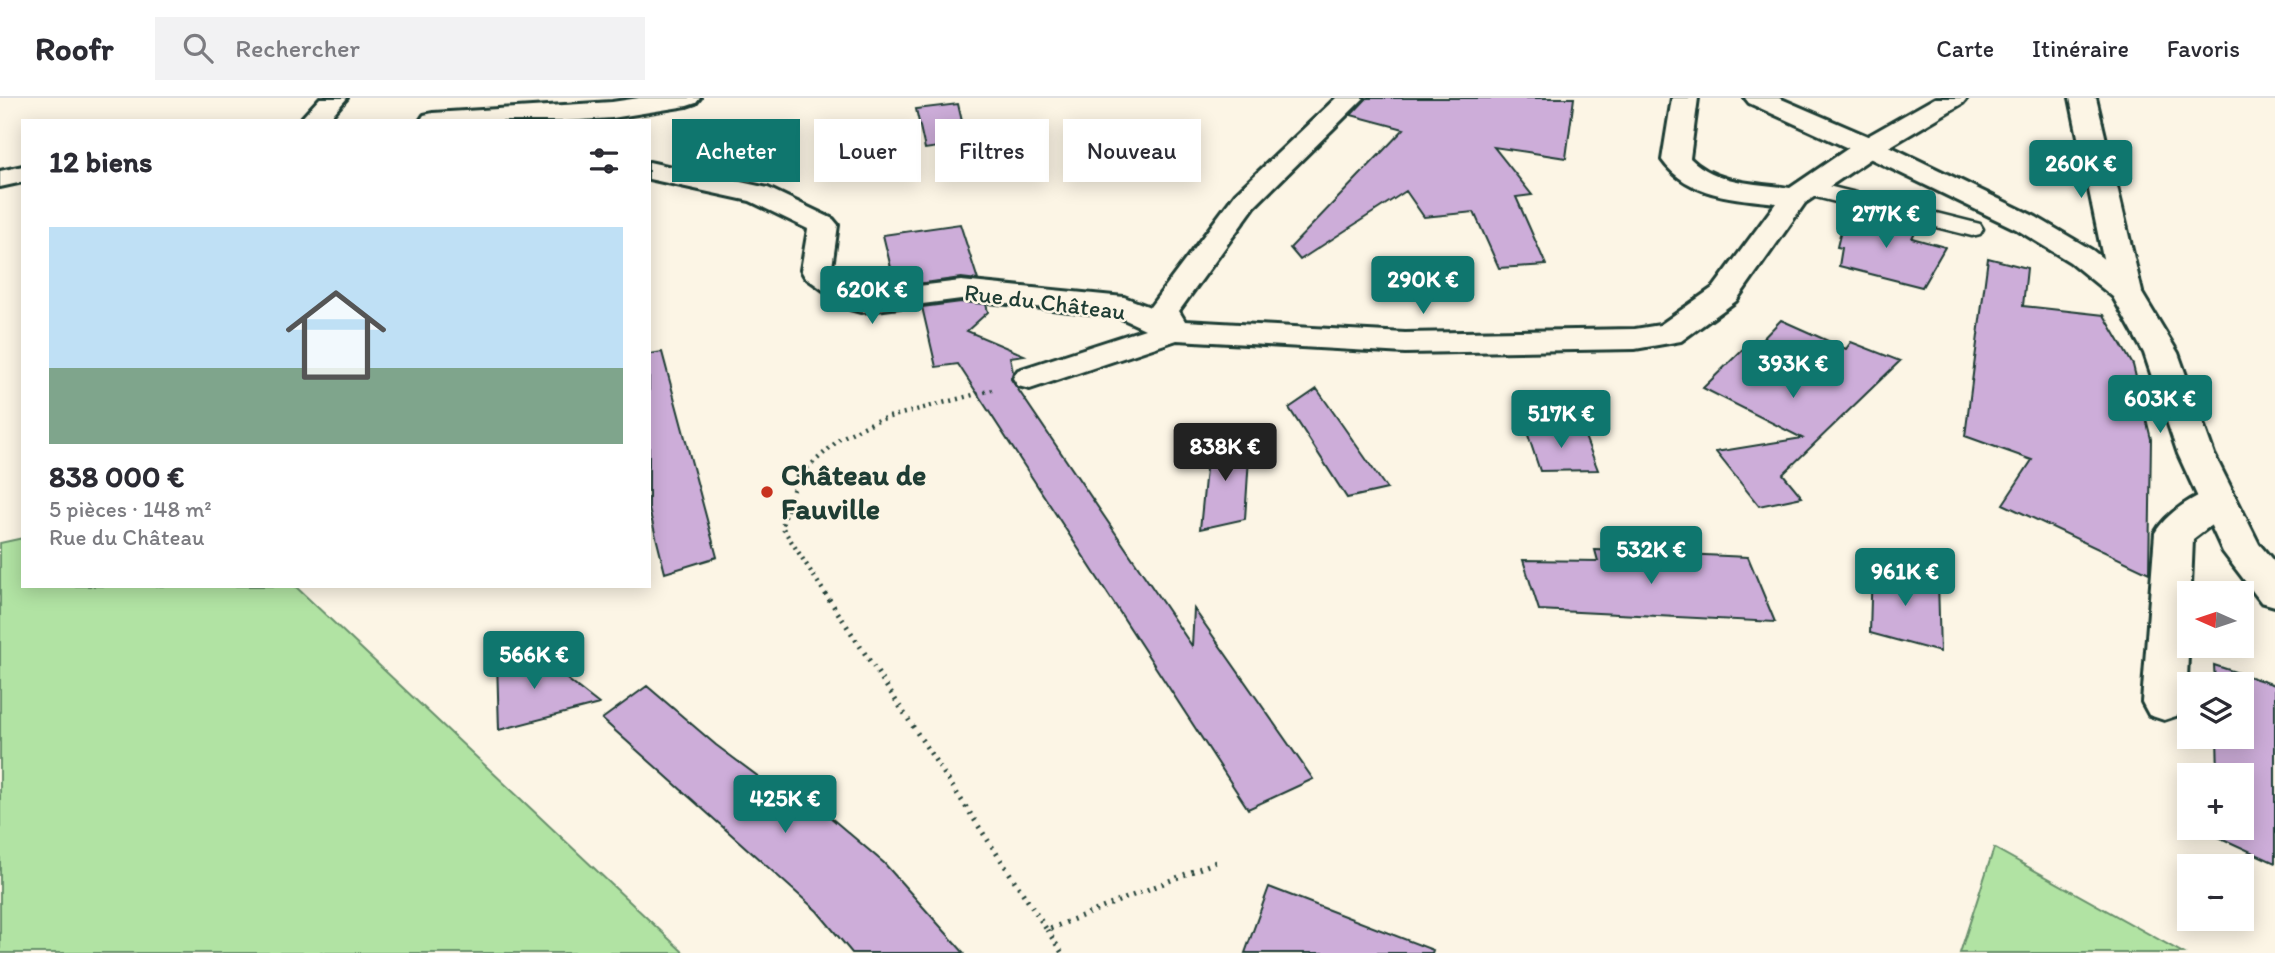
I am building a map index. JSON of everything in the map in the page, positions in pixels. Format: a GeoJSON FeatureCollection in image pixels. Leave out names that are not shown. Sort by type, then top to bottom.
{"type":"FeatureCollection","features":[{"type":"Feature","properties":{"kind":"street"},"geometry":{"type":"LineString","coordinates":[[314,119],[334,98]]}},
{"type":"Feature","properties":{"kind":"street"},"geometry":{"type":"LineString","coordinates":[[473,119],[632,114],[687,98]]}},
{"type":"Feature","properties":{"kind":"street"},"geometry":{"type":"LineString","coordinates":[[1174,330],[1163,311],[1245,200],[1351,98]]}},
{"type":"Feature","properties":{"kind":"street"},"geometry":{"type":"LineString","coordinates":[[1685,98],[1676,160],[1693,177],[1725,188],[1802,192],[1870,147],[1954,98]]}},
{"type":"Feature","properties":{"kind":"street"},"geometry":{"type":"LineString","coordinates":[[1758,98],[1870,147],[2025,223],[2081,256],[2126,292]]}},
{"type":"Feature","properties":{"kind":"street"},"geometry":{"type":"LineString","coordinates":[[2083,98],[2126,292],[2161,353],[2196,454],[2243,552],[2275,591]]}},
{"type":"Feature","properties":{"kind":"street","name":"Rue du Château"},"geometry":{"type":"LineString","coordinates":[[651,171],[758,194],[823,225],[816,270],[861,302],[961,290],[1124,307],[1174,330],[1405,343],[1634,339],[1669,334],[1725,294],[1802,192]]}},
{"type":"Feature","properties":{"kind":"street"},"geometry":{"type":"LineString","coordinates":[[0,179],[21,174]]}},
{"type":"Feature","properties":{"kind":"street","name":"Rue du Château"},"geometry":{"type":"LineString","coordinates":[[1030,378],[1174,330]]}},
{"type":"Feature","properties":{"kind":"street"},"geometry":{"type":"LineString","coordinates":[[2164,702],[2174,533],[2218,501]]}},
{"type":"Feature","properties":{"kind":"lane"},"geometry":{"type":"LineString","coordinates":[[1802,192],[1972,229]]}},
{"type":"Feature","properties":{"kind":"path"},"geometry":{"type":"LineString","coordinates":[[1030,378],[878,420],[841,438],[797,477],[782,527],[1062,953]]}},
{"type":"Feature","properties":{"kind":"path"},"geometry":{"type":"LineString","coordinates":[[1047,930],[1216,862]]}},
{"type":"Feature","properties":{"kind":"green space"},"geometry":{"type":"Polygon","coordinates":[[[21,538],[21,588],[297,588],[684,953],[0,953],[0,543],[21,538]]]}},
{"type":"Feature","properties":{"kind":"green space"},"geometry":{"type":"Polygon","coordinates":[[[1994,848],[2183,953],[1960,953],[1994,848]]]}},
{"type":"Feature","properties":{"kind":"building"},"geometry":{"type":"Polygon","coordinates":[[[1367,98],[1574,98],[1566,158],[1494,147],[1532,195],[1516,197],[1546,265],[1499,268],[1474,212],[1424,217],[1406,191],[1300,260],[1290,248],[1404,129],[1351,115],[1367,98]]]}},
{"type":"Feature","properties":{"kind":"building"},"geometry":{"type":"Polygon","coordinates":[[[958,104],[961,119],[935,119],[935,148],[925,149],[921,119],[918,119],[916,109],[958,104]]]}},
{"type":"Feature","properties":{"kind":"building"},"geometry":{"type":"Polygon","coordinates":[[[1846,210],[1915,232],[1912,238],[1945,247],[1922,287],[1839,266],[1842,248],[1837,247],[1846,210]]]}},
{"type":"Feature","properties":{"kind":"building"},"geometry":{"type":"Polygon","coordinates":[[[960,224],[978,280],[961,278],[917,284],[915,277],[894,280],[883,235],[960,224]]]}},
{"type":"Feature","properties":{"kind":"building"},"geometry":{"type":"Polygon","coordinates":[[[1988,258],[2027,268],[2023,306],[2104,315],[2133,365],[2151,439],[2149,573],[2003,504],[2032,460],[1965,436],[1988,258]]]}},
{"type":"Feature","properties":{"kind":"building"},"geometry":{"type":"Polygon","coordinates":[[[961,302],[986,304],[988,312],[967,331],[1024,355],[1010,357],[1013,372],[1011,379],[1192,646],[1194,609],[1313,779],[1248,809],[958,364],[936,367],[922,307],[961,302]]]}},
{"type":"Feature","properties":{"kind":"building"},"geometry":{"type":"Polygon","coordinates":[[[1781,320],[1846,349],[1851,342],[1900,361],[1783,474],[1802,497],[1759,506],[1716,452],[1802,438],[1703,388],[1745,347],[1752,350],[1781,320]]]}},
{"type":"Feature","properties":{"kind":"building"},"geometry":{"type":"Polygon","coordinates":[[[662,352],[717,557],[665,573],[651,517],[651,354],[662,352]]]}},
{"type":"Feature","properties":{"kind":"building"},"geometry":{"type":"Polygon","coordinates":[[[1317,389],[1387,489],[1347,498],[1289,408],[1317,389]]]}},
{"type":"Feature","properties":{"kind":"building"},"geometry":{"type":"Polygon","coordinates":[[[1526,429],[1582,429],[1598,470],[1540,471],[1526,429]]]}},
{"type":"Feature","properties":{"kind":"building"},"geometry":{"type":"Polygon","coordinates":[[[1209,439],[1250,442],[1245,519],[1200,529],[1209,439]]]}},
{"type":"Feature","properties":{"kind":"building"},"geometry":{"type":"Polygon","coordinates":[[[1595,550],[1748,557],[1775,622],[1539,610],[1523,560],[1598,561],[1595,550]]]}},
{"type":"Feature","properties":{"kind":"building"},"geometry":{"type":"Polygon","coordinates":[[[1872,564],[1938,581],[1940,652],[1870,633],[1872,564]]]}},
{"type":"Feature","properties":{"kind":"building"},"geometry":{"type":"Polygon","coordinates":[[[531,651],[599,704],[499,730],[497,661],[531,651]]]}},
{"type":"Feature","properties":{"kind":"building"},"geometry":{"type":"Polygon","coordinates":[[[2214,665],[2235,672],[2214,672],[2214,665]]]}},
{"type":"Feature","properties":{"kind":"building"},"geometry":{"type":"Polygon","coordinates":[[[2254,678],[2275,685],[2275,863],[2225,840],[2254,840],[2254,763],[2218,763],[2217,749],[2254,749],[2254,678]]]}},
{"type":"Feature","properties":{"kind":"building"},"geometry":{"type":"Polygon","coordinates":[[[647,686],[716,745],[807,813],[816,805],[884,863],[964,953],[852,953],[817,911],[602,719],[647,686]]]}},
{"type":"Feature","properties":{"kind":"building"},"geometry":{"type":"Polygon","coordinates":[[[1269,887],[1433,950],[1432,953],[1245,953],[1269,887]]]}},
{"type":"Feature","properties":{"kind":"place","name":"Château de Fauville"},"geometry":{"type":"Point","coordinates":[767,492]}}]}
